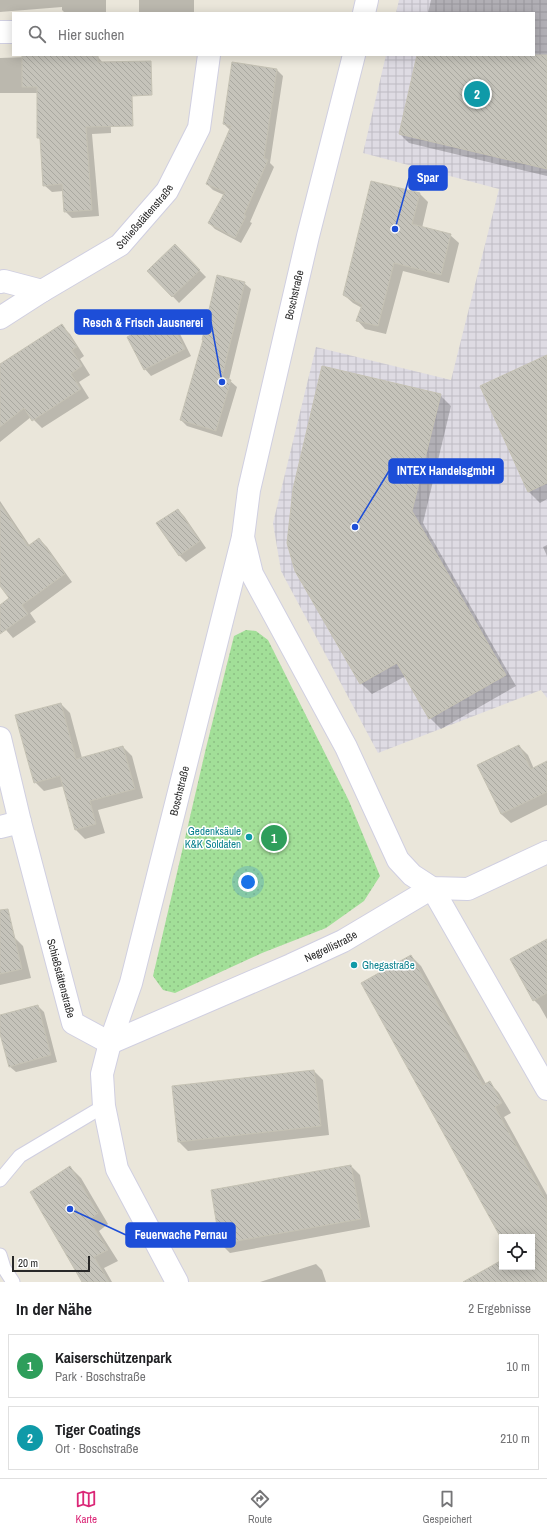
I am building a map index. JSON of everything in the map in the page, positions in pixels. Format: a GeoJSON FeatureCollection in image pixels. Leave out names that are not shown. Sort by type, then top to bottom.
{"type":"FeatureCollection","features":[{"type":"Feature","properties":{"kind":"street"},"geometry":{"type":"LineString","coordinates":[[364,12],[367,0]]}},
{"type":"Feature","properties":{"kind":"street"},"geometry":{"type":"LineString","coordinates":[[0,32],[12,32]]}},
{"type":"Feature","properties":{"kind":"street","name":"Schießstättenstraße"},"geometry":{"type":"LineString","coordinates":[[0,318],[42,291],[120,245],[167,191],[199,128],[209,56]]}},
{"type":"Feature","properties":{"kind":"street","name":"Boschstraße"},"geometry":{"type":"LineString","coordinates":[[110,1044],[130,983],[243,537],[253,475],[310,228],[354,56]]}},
{"type":"Feature","properties":{"kind":"street"},"geometry":{"type":"LineString","coordinates":[[0,282],[4,281],[42,291]]}},
{"type":"Feature","properties":{"kind":"street","name":"Boschstraße"},"geometry":{"type":"LineString","coordinates":[[243,537],[252,574],[346,747],[398,860],[412,875],[432,888]]}},
{"type":"Feature","properties":{"kind":"street","name":"Schießstättenstraße"},"geometry":{"type":"LineString","coordinates":[[0,738],[10,825],[73,1023],[110,1044]]}},
{"type":"Feature","properties":{"kind":"street"},"geometry":{"type":"LineString","coordinates":[[432,888],[468,889],[547,852]]}},
{"type":"Feature","properties":{"kind":"street"},"geometry":{"type":"LineString","coordinates":[[432,888],[547,1089]]}},
{"type":"Feature","properties":{"kind":"street","name":"Negrellistraße"},"geometry":{"type":"LineString","coordinates":[[110,1044],[343,941],[432,888]]}},
{"type":"Feature","properties":{"kind":"street"},"geometry":{"type":"LineString","coordinates":[[110,1044],[102,1074],[104,1106],[117,1169],[176,1282]]}},
{"type":"Feature","properties":{"kind":"lane"},"geometry":{"type":"LineString","coordinates":[[0,1180],[20,1156],[104,1106]]}},
{"type":"Feature","properties":{"kind":"lane"},"geometry":{"type":"LineString","coordinates":[[0,1255],[4,1268],[13,1282]]}},
{"type":"Feature","properties":{"kind":"shaded area"},"geometry":{"type":"Polygon","coordinates":[[[399,0],[547,0],[547,698],[541,690],[378,753],[281,571],[273,523],[316,347],[451,380],[499,189],[363,153],[386,56],[535,56],[535,12],[396,12],[399,0]]]}},
{"type":"Feature","properties":{"kind":"green space"},"geometry":{"type":"Polygon","coordinates":[[[246,630],[256,631],[268,640],[349,801],[380,876],[364,901],[326,928],[262,953],[175,993],[163,990],[153,976],[206,748],[234,636],[246,630]]]}},
{"type":"Feature","properties":{"kind":"building"},"geometry":{"type":"Polygon","coordinates":[[[547,55],[547,169],[399,134],[417,56],[547,55]]]}},
{"type":"Feature","properties":{"kind":"building"},"geometry":{"type":"Polygon","coordinates":[[[22,56],[98,56],[98,62],[151,61],[152,95],[132,96],[133,126],[86,127],[92,210],[64,212],[62,184],[43,186],[40,138],[37,138],[37,87],[22,87],[22,56]]]}},
{"type":"Feature","properties":{"kind":"building"},"geometry":{"type":"Polygon","coordinates":[[[232,62],[277,69],[264,158],[268,160],[244,215],[246,216],[235,238],[208,223],[225,192],[206,184],[231,126],[223,124],[232,62]]]}},
{"type":"Feature","properties":{"kind":"building"},"geometry":{"type":"Polygon","coordinates":[[[371,181],[420,193],[412,224],[451,234],[441,275],[394,263],[378,326],[356,321],[362,305],[343,295],[371,181]]]}},
{"type":"Feature","properties":{"kind":"building"},"geometry":{"type":"Polygon","coordinates":[[[175,244],[200,270],[172,297],[147,271],[175,244]]]}},
{"type":"Feature","properties":{"kind":"building"},"geometry":{"type":"Polygon","coordinates":[[[217,275],[245,282],[222,377],[231,380],[216,431],[180,420],[203,340],[217,275]]]}},
{"type":"Feature","properties":{"kind":"building"},"geometry":{"type":"Polygon","coordinates":[[[168,316],[185,349],[144,370],[127,337],[168,316]]]}},
{"type":"Feature","properties":{"kind":"building"},"geometry":{"type":"Polygon","coordinates":[[[62,324],[77,347],[72,350],[82,366],[71,374],[81,389],[32,421],[24,408],[0,427],[0,364],[62,324]]]}},
{"type":"Feature","properties":{"kind":"building"},"geometry":{"type":"Polygon","coordinates":[[[547,355],[547,483],[528,492],[480,386],[547,355]]]}},
{"type":"Feature","properties":{"kind":"building"},"geometry":{"type":"Polygon","coordinates":[[[322,366],[441,394],[412,511],[506,675],[429,719],[397,663],[360,684],[295,571],[287,543],[293,489],[322,366]]]}},
{"type":"Feature","properties":{"kind":"building"},"geometry":{"type":"Polygon","coordinates":[[[0,504],[28,546],[39,538],[65,574],[22,605],[28,614],[0,634],[0,605],[9,598],[0,586],[0,504]]]}},
{"type":"Feature","properties":{"kind":"building"},"geometry":{"type":"Polygon","coordinates":[[[178,509],[200,541],[179,556],[156,523],[178,509]]]}},
{"type":"Feature","properties":{"kind":"building"},"geometry":{"type":"Polygon","coordinates":[[[61,703],[76,759],[123,746],[135,789],[90,801],[96,824],[75,830],[60,776],[34,783],[15,715],[61,703]]]}},
{"type":"Feature","properties":{"kind":"building"},"geometry":{"type":"Polygon","coordinates":[[[519,745],[531,769],[547,761],[547,792],[501,814],[477,765],[519,745]]]}},
{"type":"Feature","properties":{"kind":"building"},"geometry":{"type":"Polygon","coordinates":[[[8,909],[22,969],[0,974],[0,910],[8,909]]]}},
{"type":"Feature","properties":{"kind":"building"},"geometry":{"type":"Polygon","coordinates":[[[547,939],[547,993],[533,1001],[510,959],[547,939]]]}},
{"type":"Feature","properties":{"kind":"building"},"geometry":{"type":"Polygon","coordinates":[[[411,955],[483,1085],[490,1081],[502,1103],[495,1107],[547,1202],[547,1282],[463,1282],[499,1262],[499,1270],[535,1270],[535,1234],[499,1235],[361,983],[411,955]]]}},
{"type":"Feature","properties":{"kind":"building"},"geometry":{"type":"Polygon","coordinates":[[[38,1005],[51,1055],[9,1067],[0,1034],[0,1015],[38,1005]]]}},
{"type":"Feature","properties":{"kind":"building"},"geometry":{"type":"Polygon","coordinates":[[[314,1070],[321,1126],[178,1142],[172,1086],[314,1070]]]}},
{"type":"Feature","properties":{"kind":"building"},"geometry":{"type":"Polygon","coordinates":[[[351,1165],[361,1219],[220,1244],[211,1190],[351,1165]]]}},
{"type":"Feature","properties":{"kind":"building"},"geometry":{"type":"Polygon","coordinates":[[[70,1166],[98,1213],[89,1220],[108,1250],[94,1257],[109,1282],[82,1282],[30,1192],[70,1166]]]}},
{"type":"Feature","properties":{"kind":"place","name":"Tiger Coatings"},"geometry":{"type":"Point","coordinates":[477,94]}},
{"type":"Feature","properties":{"kind":"place","name":"Spar"},"geometry":{"type":"Point","coordinates":[395,229]}},
{"type":"Feature","properties":{"kind":"place","name":"Resch & Frisch Jausnerei"},"geometry":{"type":"Point","coordinates":[222,382]}},
{"type":"Feature","properties":{"kind":"place","name":"INTEX HandelsgmbH"},"geometry":{"type":"Point","coordinates":[355,527]}},
{"type":"Feature","properties":{"kind":"place","name":"Gedenksäule K&K Soldaten"},"geometry":{"type":"Point","coordinates":[249,837]}},
{"type":"Feature","properties":{"kind":"place","name":"Kaiserschützenpark"},"geometry":{"type":"Point","coordinates":[274,838]}},
{"type":"Feature","properties":{"kind":"place","name":"Ghegastraße"},"geometry":{"type":"Point","coordinates":[354,965]}},
{"type":"Feature","properties":{"kind":"place","name":"Feuerwache Pernau"},"geometry":{"type":"Point","coordinates":[70,1209]}}]}
